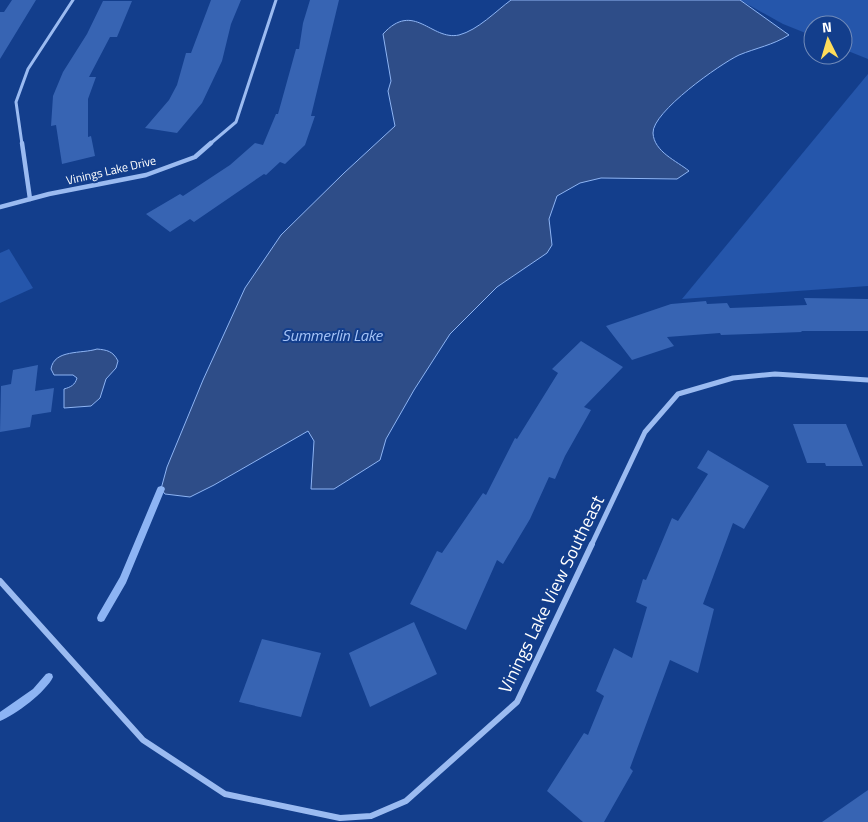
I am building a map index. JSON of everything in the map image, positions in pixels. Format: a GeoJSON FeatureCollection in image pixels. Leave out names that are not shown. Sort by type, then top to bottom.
{"type":"FeatureCollection","features":[{"type":"Feature","properties":{"kind":"street"},"geometry":{"type":"LineString","coordinates":[[30,199],[16,102],[28,69],[73,0]]}},
{"type":"Feature","properties":{"kind":"street","name":"Vinings Lake Drive"},"geometry":{"type":"LineString","coordinates":[[0,207],[146,175],[195,156],[236,122],[276,0]]}},
{"type":"Feature","properties":{"kind":"street","name":"Vinings Lake View Southeast"},"geometry":{"type":"LineString","coordinates":[[0,581],[143,740],[225,794],[340,818],[372,819],[406,800],[517,702],[645,432],[678,394],[733,378],[776,374],[868,380]]}},
{"type":"Feature","properties":{"kind":"shaded area"},"geometry":{"type":"Polygon","coordinates":[[[740,0],[868,0],[868,59],[853,53],[853,15],[803,15],[803,32],[783,24],[740,0]]]}},
{"type":"Feature","properties":{"kind":"shaded area"},"geometry":{"type":"Polygon","coordinates":[[[868,74],[868,286],[682,299],[868,74]]]}},
{"type":"Feature","properties":{"kind":"shaded area"},"geometry":{"type":"Polygon","coordinates":[[[9,249],[33,288],[0,303],[0,253],[9,249]]]}},
{"type":"Feature","properties":{"kind":"water","name":"Summerlin Lake"},"geometry":{"type":"Polygon","coordinates":[[[511,0],[740,0],[789,35],[730,60],[703,78],[663,113],[653,133],[654,140],[662,151],[689,171],[677,179],[601,178],[580,183],[557,196],[549,219],[552,245],[547,253],[497,287],[450,334],[414,390],[386,439],[380,460],[334,489],[311,489],[314,441],[308,431],[190,497],[165,494],[161,489],[167,467],[203,380],[245,288],[281,235],[395,126],[388,91],[391,81],[383,34],[394,25],[404,21],[413,21],[440,33],[459,35],[480,25],[511,0]]]}},
{"type":"Feature","properties":{"kind":"water"},"geometry":{"type":"Polygon","coordinates":[[[97,349],[109,352],[118,361],[116,368],[106,379],[100,398],[91,406],[64,408],[64,389],[72,385],[77,378],[73,375],[54,375],[51,369],[53,363],[63,355],[97,349]]]}},
{"type":"Feature","properties":{"kind":"building"},"geometry":{"type":"Polygon","coordinates":[[[12,0],[36,0],[0,59],[0,12],[4,12],[12,0]]]}},
{"type":"Feature","properties":{"kind":"building"},"geometry":{"type":"Polygon","coordinates":[[[211,0],[241,0],[231,24],[222,61],[202,103],[177,133],[145,128],[169,100],[177,85],[186,53],[191,53],[211,0]]]}},
{"type":"Feature","properties":{"kind":"building"},"geometry":{"type":"Polygon","coordinates":[[[310,0],[339,0],[311,116],[315,116],[305,145],[285,164],[280,162],[266,175],[264,174],[194,222],[190,219],[170,232],[146,214],[180,194],[183,196],[230,165],[255,143],[263,145],[276,114],[278,114],[296,49],[299,49],[303,23],[310,0]]]}},
{"type":"Feature","properties":{"kind":"building"},"geometry":{"type":"Polygon","coordinates":[[[103,1],[132,1],[117,37],[110,37],[89,77],[96,77],[88,99],[88,137],[91,136],[95,156],[62,164],[56,125],[51,126],[53,96],[63,72],[87,34],[103,1]]]}},
{"type":"Feature","properties":{"kind":"building"},"geometry":{"type":"Polygon","coordinates":[[[804,298],[868,299],[868,331],[801,331],[721,335],[720,333],[667,337],[674,346],[632,360],[606,326],[671,304],[706,301],[707,304],[727,303],[730,308],[807,305],[804,298]]]}},
{"type":"Feature","properties":{"kind":"building"},"geometry":{"type":"Polygon","coordinates":[[[581,341],[623,367],[584,407],[591,410],[565,456],[555,479],[549,477],[530,519],[503,564],[497,560],[466,630],[410,604],[437,551],[442,553],[483,493],[486,495],[515,438],[517,439],[558,373],[552,369],[581,341]]]}},
{"type":"Feature","properties":{"kind":"building"},"geometry":{"type":"Polygon","coordinates":[[[38,365],[35,391],[54,388],[51,412],[32,415],[30,427],[0,432],[1,386],[11,384],[13,370],[38,365]]]}},
{"type":"Feature","properties":{"kind":"building"},"geometry":{"type":"Polygon","coordinates":[[[793,424],[846,424],[863,466],[826,466],[825,463],[807,463],[793,424]]]}},
{"type":"Feature","properties":{"kind":"building"},"geometry":{"type":"Polygon","coordinates":[[[708,450],[769,486],[744,529],[733,523],[703,604],[714,609],[698,673],[670,660],[630,768],[633,771],[604,822],[583,822],[547,791],[584,733],[588,735],[604,696],[596,691],[614,648],[632,658],[647,607],[636,602],[643,579],[646,580],[672,518],[678,521],[708,474],[697,468],[708,450]]]}},
{"type":"Feature","properties":{"kind":"building"},"geometry":{"type":"Polygon","coordinates":[[[414,622],[437,674],[370,707],[349,653],[414,622]]]}},
{"type":"Feature","properties":{"kind":"building"},"geometry":{"type":"Polygon","coordinates":[[[262,639],[321,653],[301,717],[239,702],[262,639]]]}},
{"type":"Feature","properties":{"kind":"building"},"geometry":{"type":"Polygon","coordinates":[[[868,790],[868,822],[822,822],[868,790]]]}},
{"type":"Feature","properties":{"kind":"waterway"},"geometry":{"type":"LineString","coordinates":[[101,618],[123,580],[161,489]]}},
{"type":"Feature","properties":{"kind":"waterway"},"geometry":{"type":"LineString","coordinates":[[0,717],[36,692],[49,677]]}}]}
